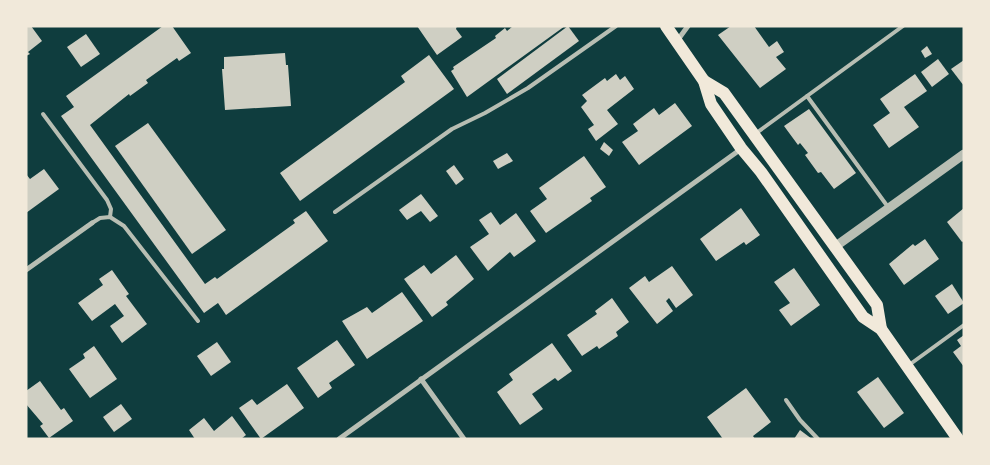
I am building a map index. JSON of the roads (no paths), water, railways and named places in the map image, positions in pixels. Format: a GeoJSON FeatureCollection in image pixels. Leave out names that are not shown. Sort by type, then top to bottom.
{"type":"FeatureCollection","features":[{"type":"Feature","properties":{"kind":"main road"},"geometry":{"type":"LineString","coordinates":[[666,26],[704,81],[711,104],[741,148],[863,316],[881,329],[952,437]]}},
{"type":"Feature","properties":{"kind":"main road"},"geometry":{"type":"LineString","coordinates":[[704,81],[724,93],[836,246],[877,305],[881,329]]}},
{"type":"Feature","properties":{"kind":"street"},"geometry":{"type":"LineString","coordinates":[[677,42],[688,26]]}},
{"type":"Feature","properties":{"kind":"street"},"geometry":{"type":"LineString","coordinates":[[339,439],[741,148]]}},
{"type":"Feature","properties":{"kind":"street"},"geometry":{"type":"LineString","coordinates":[[836,246],[964,154]]}},
{"type":"Feature","properties":{"kind":"street"},"geometry":{"type":"LineString","coordinates":[[26,270],[92,223]]}},
{"type":"Feature","properties":{"kind":"street"},"geometry":{"type":"LineString","coordinates":[[421,379],[464,439]]}},
{"type":"Feature","properties":{"kind":"lane"},"geometry":{"type":"LineString","coordinates":[[335,212],[452,129],[528,88],[616,26]]}},
{"type":"Feature","properties":{"kind":"lane"},"geometry":{"type":"LineString","coordinates":[[754,134],[903,26]]}},
{"type":"Feature","properties":{"kind":"lane"},"geometry":{"type":"LineString","coordinates":[[807,96],[889,208]]}},
{"type":"Feature","properties":{"kind":"lane"},"geometry":{"type":"LineString","coordinates":[[43,114],[107,200],[111,209],[110,217]]}},
{"type":"Feature","properties":{"kind":"lane"},"geometry":{"type":"LineString","coordinates":[[92,223],[100,218],[110,217],[124,226],[198,321]]}},
{"type":"Feature","properties":{"kind":"lane"},"geometry":{"type":"LineString","coordinates":[[907,367],[964,325]]}},
{"type":"Feature","properties":{"kind":"lane"},"geometry":{"type":"LineString","coordinates":[[786,400],[800,420],[818,439]]}}]}
